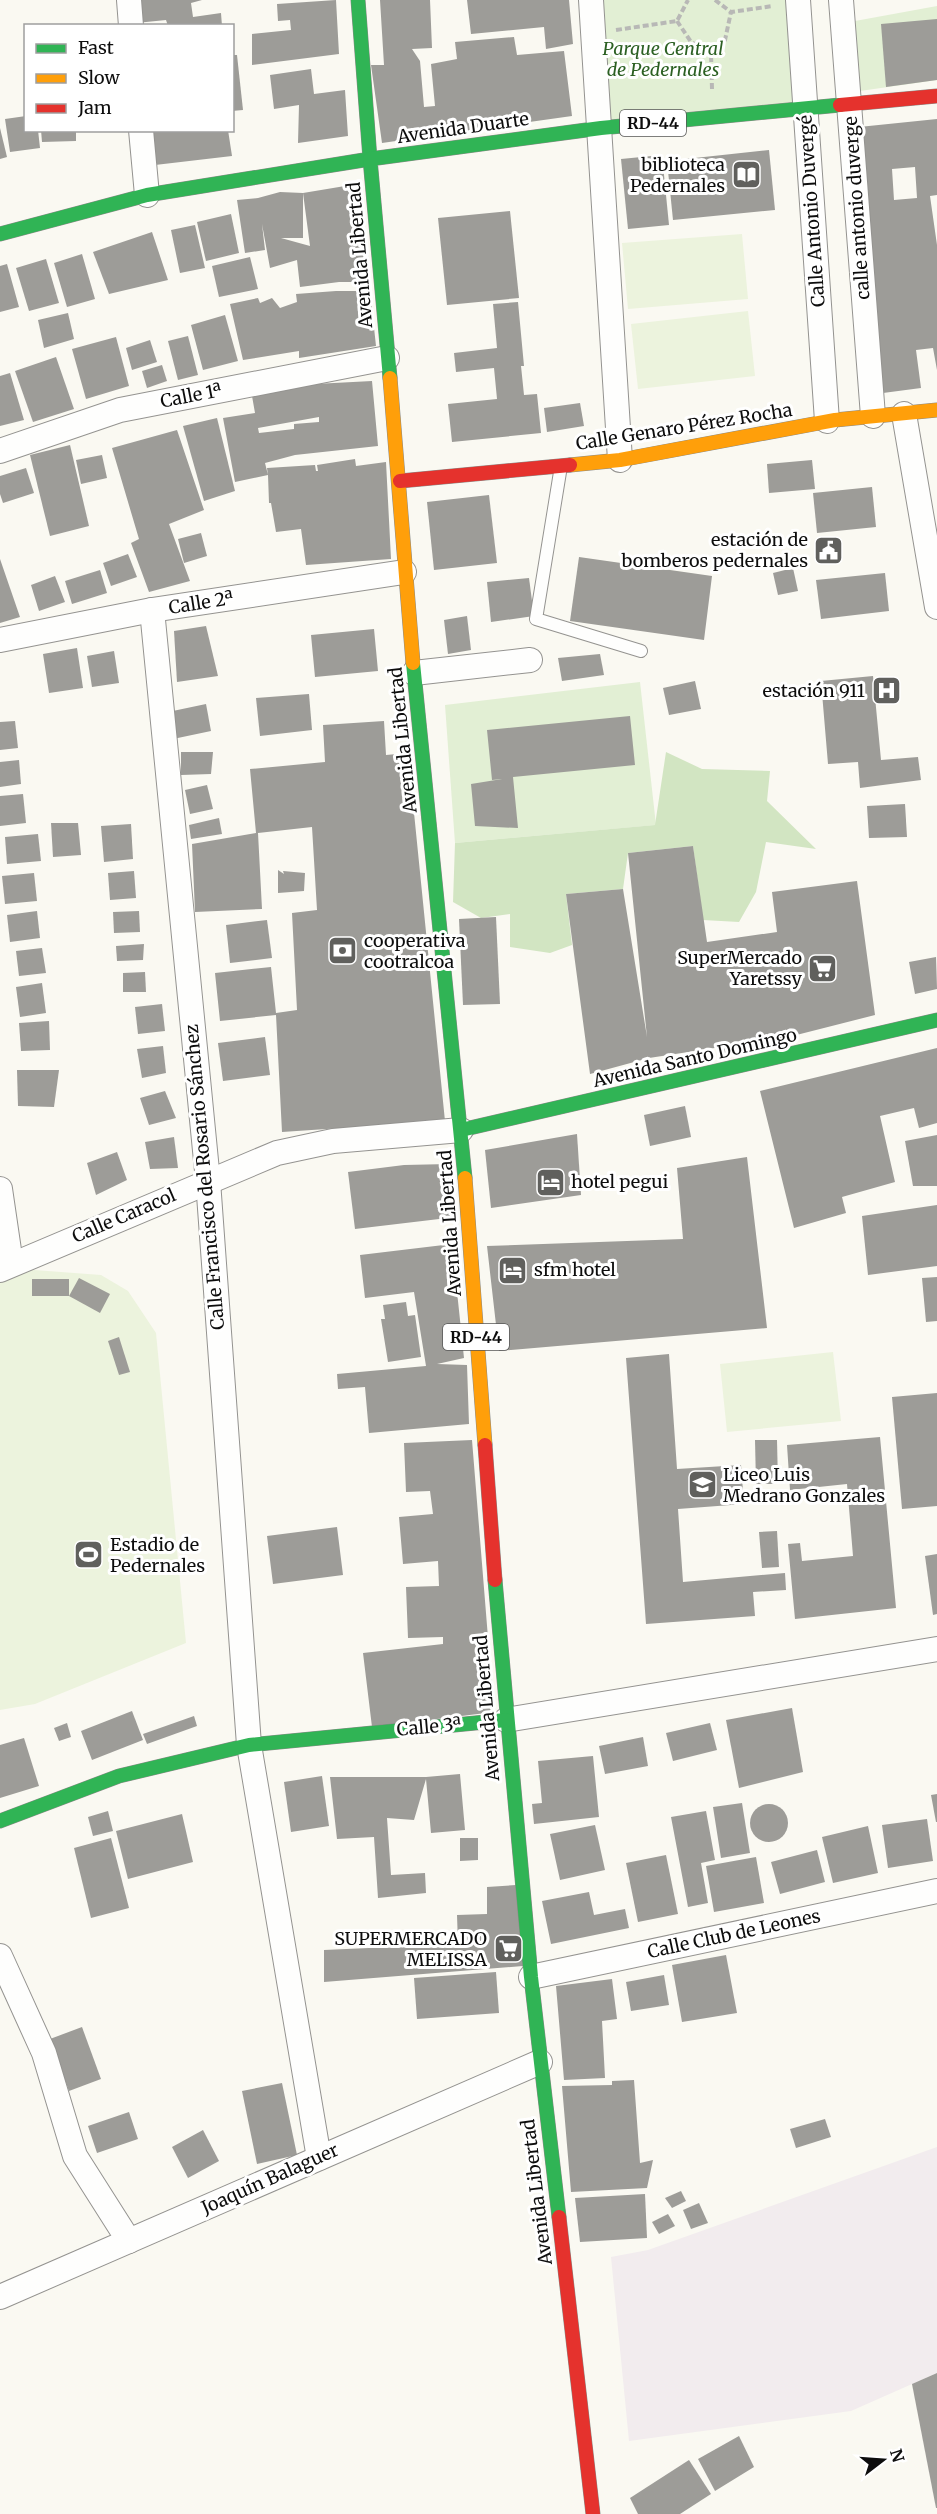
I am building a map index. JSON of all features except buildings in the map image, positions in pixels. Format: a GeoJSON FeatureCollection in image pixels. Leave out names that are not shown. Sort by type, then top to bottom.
{"type":"FeatureCollection","features":[{"type":"Feature","properties":{"kind":"main road","name":"Avenida Libertad"},"geometry":{"type":"LineString","coordinates":[[358,0],[387,358],[400,481],[404,572],[461,1130],[506,1720],[540,2062],[593,2514]]}},
{"type":"Feature","properties":{"kind":"main road","name":"Avenida Duarte"},"geometry":{"type":"LineString","coordinates":[[0,234],[147,195],[370,159],[601,128],[937,96]]}},
{"type":"Feature","properties":{"kind":"main road","name":"Calle Genaro Pérez Rocha"},"geometry":{"type":"LineString","coordinates":[[400,481],[620,460],[827,421],[937,410]]}},
{"type":"Feature","properties":{"kind":"main road","name":"Avenida Santo Domingo"},"geometry":{"type":"LineString","coordinates":[[461,1130],[937,1020]]}},
{"type":"Feature","properties":{"kind":"main road","name":"Calle 3ª"},"geometry":{"type":"LineString","coordinates":[[0,1821],[119,1776],[249,1744],[506,1720]]}},
{"type":"Feature","properties":{"kind":"street"},"geometry":{"type":"LineString","coordinates":[[129,0],[131,24]]}},
{"type":"Feature","properties":{"kind":"street"},"geometry":{"type":"LineString","coordinates":[[591,0],[601,128],[620,460]]}},
{"type":"Feature","properties":{"kind":"street","name":"calle antonio duverge"},"geometry":{"type":"LineString","coordinates":[[841,0],[873,416]]}},
{"type":"Feature","properties":{"kind":"street","name":"Calle Antonio Duvergé"},"geometry":{"type":"LineString","coordinates":[[798,2],[827,421]]}},
{"type":"Feature","properties":{"kind":"street"},"geometry":{"type":"LineString","coordinates":[[141,132],[147,195]]}},
{"type":"Feature","properties":{"kind":"street","name":"Calle 1ª"},"geometry":{"type":"LineString","coordinates":[[0,451],[120,410],[387,358]]}},
{"type":"Feature","properties":{"kind":"street"},"geometry":{"type":"LineString","coordinates":[[904,414],[937,607]]}},
{"type":"Feature","properties":{"kind":"street","name":"Calle 2ª"},"geometry":{"type":"LineString","coordinates":[[0,640],[152,610],[404,572]]}},
{"type":"Feature","properties":{"kind":"street","name":"Calle Francisco del Rosario Sánchez"},"geometry":{"type":"LineString","coordinates":[[152,610],[208,1181],[249,1744],[319,2158]]}},
{"type":"Feature","properties":{"kind":"street"},"geometry":{"type":"LineString","coordinates":[[414,673],[530,660]]}},
{"type":"Feature","properties":{"kind":"street","name":"Calle Caracol"},"geometry":{"type":"LineString","coordinates":[[6,1267],[277,1154],[333,1141],[461,1130]]}},
{"type":"Feature","properties":{"kind":"street"},"geometry":{"type":"LineString","coordinates":[[0,1189],[6,1267]]}},
{"type":"Feature","properties":{"kind":"street","name":"Calle 3ª"},"geometry":{"type":"LineString","coordinates":[[506,1720],[937,1649]]}},
{"type":"Feature","properties":{"kind":"street","name":"Calle Club de Leones"},"geometry":{"type":"LineString","coordinates":[[531,1977],[937,1891]]}},
{"type":"Feature","properties":{"kind":"street"},"geometry":{"type":"LineString","coordinates":[[0,1956],[44,2053],[75,2156],[129,2241]]}},
{"type":"Feature","properties":{"kind":"street","name":"Joaquín Balaguer"},"geometry":{"type":"LineString","coordinates":[[0,2297],[540,2062]]}},
{"type":"Feature","properties":{"kind":"lane"},"geometry":{"type":"LineString","coordinates":[[561,465],[536,619],[641,651]]}},
{"type":"Feature","properties":{"kind":"path"},"geometry":{"type":"LineString","coordinates":[[677,21],[688,0]]}},
{"type":"Feature","properties":{"kind":"path"},"geometry":{"type":"LineString","coordinates":[[716,0],[731,12],[798,2]]}},
{"type":"Feature","properties":{"kind":"path"},"geometry":{"type":"LineString","coordinates":[[712,117],[711,53],[724,40],[731,12]]}},
{"type":"Feature","properties":{"kind":"path"},"geometry":{"type":"LineString","coordinates":[[594,34],[677,21]]}},
{"type":"Feature","properties":{"kind":"path"},"geometry":{"type":"LineString","coordinates":[[677,21],[691,42],[711,53]]}},
{"type":"Feature","properties":{"kind":"shaded area"},"geometry":{"type":"Polygon","coordinates":[[[937,2147],[937,2373],[851,2411],[629,2441],[611,2257],[648,2250],[937,2147]]]}},
{"type":"Feature","properties":{"kind":"green space","name":"Parque Central de Pedernales"},"geometry":{"type":"Polygon","coordinates":[[[598,0],[803,0],[816,103],[604,125],[598,0]]]}},
{"type":"Feature","properties":{"kind":"green space"},"geometry":{"type":"Polygon","coordinates":[[[937,6],[937,80],[860,91],[855,21],[937,6]]]}},
{"type":"Feature","properties":{"kind":"green space"},"geometry":{"type":"Polygon","coordinates":[[[742,234],[748,299],[628,309],[622,243],[742,234]]]}},
{"type":"Feature","properties":{"kind":"green space"},"geometry":{"type":"Polygon","coordinates":[[[748,311],[755,376],[638,389],[631,324],[748,311]]]}},
{"type":"Feature","properties":{"kind":"green space"},"geometry":{"type":"Polygon","coordinates":[[[640,682],[656,825],[455,843],[445,705],[640,682]]]}},
{"type":"Feature","properties":{"kind":"green space"},"geometry":{"type":"Polygon","coordinates":[[[666,752],[702,769],[770,771],[767,801],[816,849],[766,842],[756,892],[739,922],[703,920],[693,846],[628,853],[623,889],[566,894],[572,945],[550,953],[510,947],[510,914],[481,918],[453,902],[455,843],[655,825],[666,752]]]}},
{"type":"Feature","properties":{"kind":"green space","name":"Estadio de Pedernales"},"geometry":{"type":"Polygon","coordinates":[[[21,1269],[101,1275],[128,1291],[156,1333],[186,1643],[35,1704],[0,1710],[0,1280],[21,1269]]]}},
{"type":"Feature","properties":{"kind":"green space"},"geometry":{"type":"Polygon","coordinates":[[[833,1352],[841,1421],[727,1432],[720,1364],[833,1352]]]}},
{"type":"Feature","properties":{"kind":"traffic: fast"},"geometry":{"type":"LineString","coordinates":[[0,234],[147,195],[370,159],[358,0]]}},
{"type":"Feature","properties":{"kind":"traffic: fast"},"geometry":{"type":"LineString","coordinates":[[390,378],[370,159],[601,128],[840,105]]}},
{"type":"Feature","properties":{"kind":"traffic: fast"},"geometry":{"type":"LineString","coordinates":[[413,663],[465,1178]]}},
{"type":"Feature","properties":{"kind":"traffic: fast"},"geometry":{"type":"LineString","coordinates":[[461,1130],[937,1020]]}},
{"type":"Feature","properties":{"kind":"traffic: fast"},"geometry":{"type":"LineString","coordinates":[[495,1580],[531,1977],[559,2217]]}},
{"type":"Feature","properties":{"kind":"traffic: fast"},"geometry":{"type":"LineString","coordinates":[[0,1821],[119,1776],[249,1745],[506,1720]]}},
{"type":"Feature","properties":{"kind":"traffic: slow"},"geometry":{"type":"LineString","coordinates":[[390,378],[413,663]]}},
{"type":"Feature","properties":{"kind":"traffic: slow"},"geometry":{"type":"LineString","coordinates":[[570,465],[620,460],[835,420],[937,410]]}},
{"type":"Feature","properties":{"kind":"traffic: slow"},"geometry":{"type":"LineString","coordinates":[[465,1178],[485,1445]]}},
{"type":"Feature","properties":{"kind":"traffic: jam"},"geometry":{"type":"LineString","coordinates":[[840,105],[937,96]]}},
{"type":"Feature","properties":{"kind":"traffic: jam"},"geometry":{"type":"LineString","coordinates":[[400,481],[570,465]]}},
{"type":"Feature","properties":{"kind":"traffic: jam"},"geometry":{"type":"LineString","coordinates":[[485,1445],[495,1580]]}},
{"type":"Feature","properties":{"kind":"traffic: jam"},"geometry":{"type":"LineString","coordinates":[[559,2217],[593,2514]]}},
{"type":"Feature","properties":{"kind":"place","name":"biblioteca Pedernales"},"geometry":{"type":"Point","coordinates":[746,175]}},
{"type":"Feature","properties":{"kind":"place","name":"estación de bomberos pedernales"},"geometry":{"type":"Point","coordinates":[829,550]}},
{"type":"Feature","properties":{"kind":"place","name":"estación 911"},"geometry":{"type":"Point","coordinates":[886,691]}},
{"type":"Feature","properties":{"kind":"place","name":"cooperativa cootralcoa"},"geometry":{"type":"Point","coordinates":[343,951]}},
{"type":"Feature","properties":{"kind":"place","name":"SuperMercado Yaretssy"},"geometry":{"type":"Point","coordinates":[823,968]}},
{"type":"Feature","properties":{"kind":"place","name":"hotel pegui"},"geometry":{"type":"Point","coordinates":[550,1182]}},
{"type":"Feature","properties":{"kind":"place","name":"sfm hotel"},"geometry":{"type":"Point","coordinates":[513,1270]}},
{"type":"Feature","properties":{"kind":"place","name":"Liceo Luis Medrano Gonzales"},"geometry":{"type":"Point","coordinates":[702,1485]}},
{"type":"Feature","properties":{"kind":"place","name":"Estadio de Pedernales"},"geometry":{"type":"Point","coordinates":[89,1555]}},
{"type":"Feature","properties":{"kind":"place","name":"SUPERMERCADO MELISSA"},"geometry":{"type":"Point","coordinates":[508,1949]}}]}
